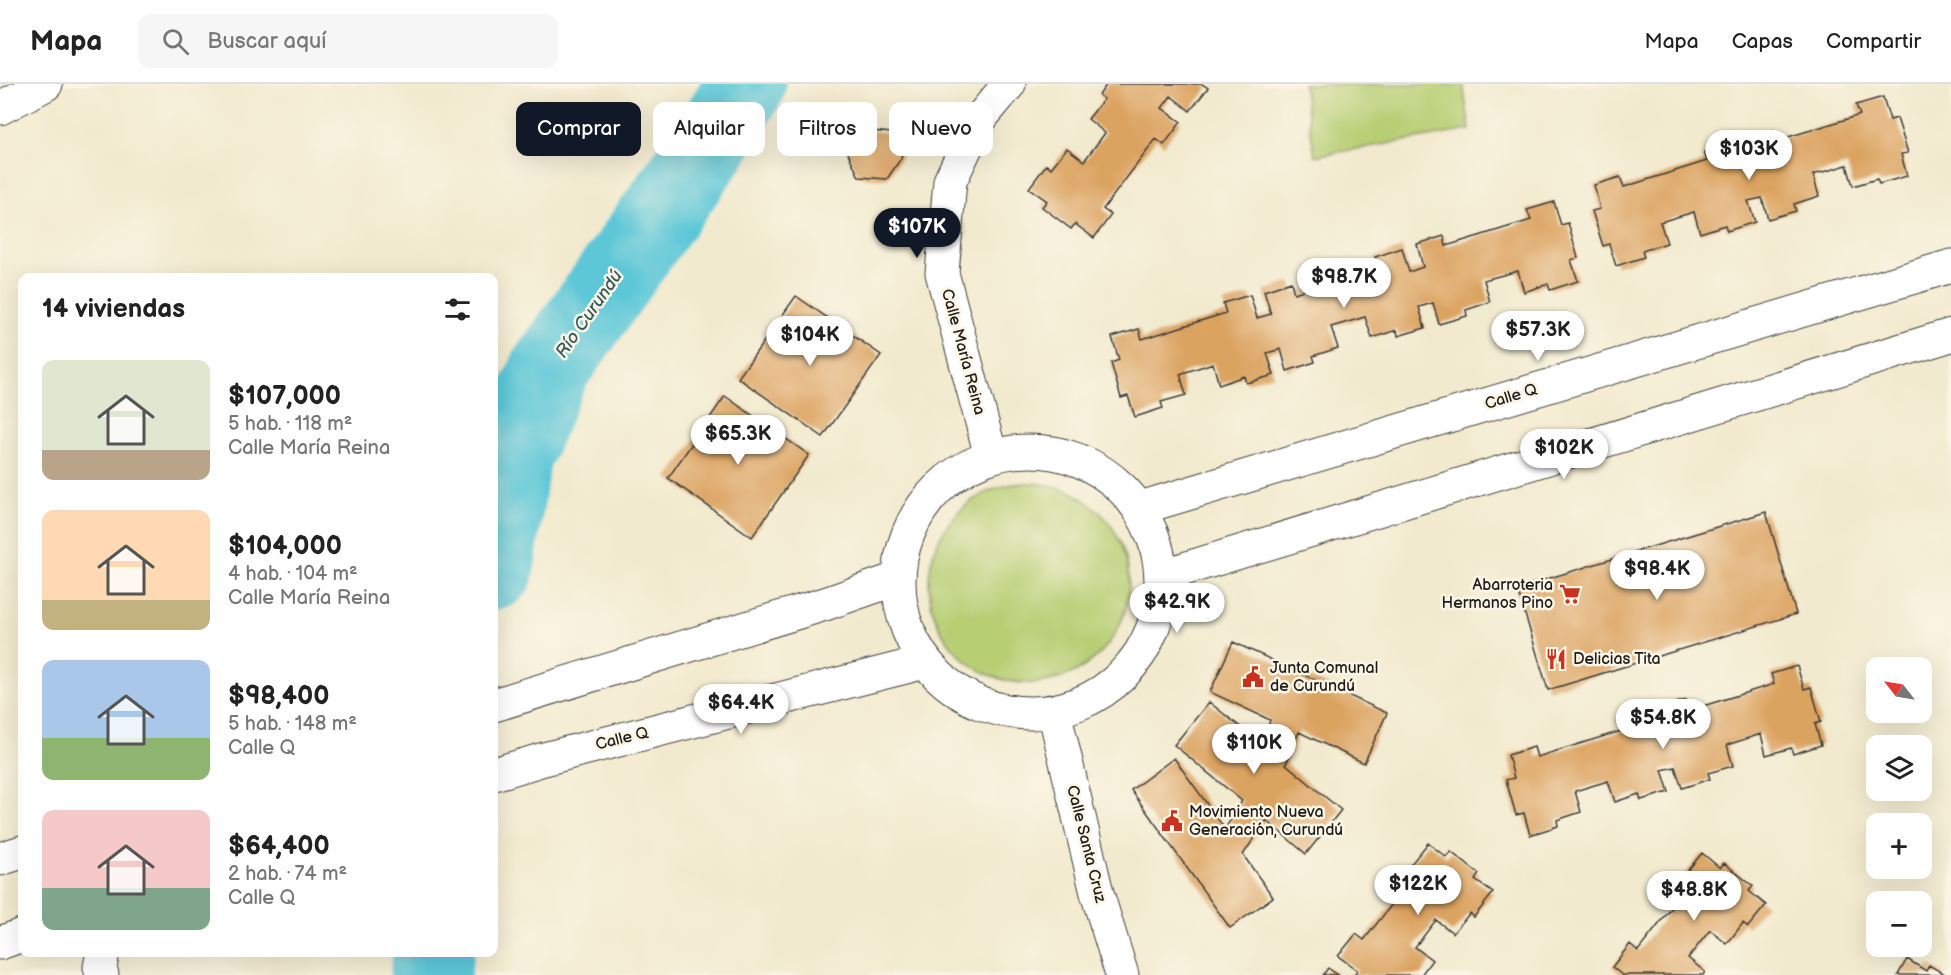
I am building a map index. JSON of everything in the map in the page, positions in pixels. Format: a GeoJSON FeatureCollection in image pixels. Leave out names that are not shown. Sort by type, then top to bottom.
{"type":"FeatureCollection","features":[{"type":"Feature","properties":{"kind":"street"},"geometry":{"type":"LineString","coordinates":[[0,108],[46,84]]}},
{"type":"Feature","properties":{"kind":"street","name":"Calle María Reina"},"geometry":{"type":"LineString","coordinates":[[991,456],[942,273],[950,181],[979,120],[1009,84]]}},
{"type":"Feature","properties":{"kind":"street","name":"Calle Q"},"geometry":{"type":"LineString","coordinates":[[1140,508],[1951,266]]}},
{"type":"Feature","properties":{"kind":"street"},"geometry":{"type":"LineString","coordinates":[[1161,576],[1951,335]]}},
{"type":"Feature","properties":{"kind":"street"},"geometry":{"type":"LineString","coordinates":[[1024,449],[1058,453],[1090,463],[1118,483],[1140,508],[1155,540],[1161,576],[1158,613],[1144,648],[1120,677],[1090,699],[1054,711],[1025,714],[996,710],[969,699],[945,682],[925,662],[910,636],[904,617],[899,578],[906,538],[925,502],[955,475],[991,456],[1024,449]]}},
{"type":"Feature","properties":{"kind":"street"},"geometry":{"type":"LineString","coordinates":[[498,704],[825,604],[899,578]]}},
{"type":"Feature","properties":{"kind":"street","name":"Calle Q"},"geometry":{"type":"LineString","coordinates":[[498,773],[544,759],[925,662]]}},
{"type":"Feature","properties":{"kind":"street","name":"Calle Santa Cruz"},"geometry":{"type":"LineString","coordinates":[[1054,711],[1097,893],[1122,975]]}},
{"type":"Feature","properties":{"kind":"street"},"geometry":{"type":"LineString","coordinates":[[0,859],[18,853]]}},
{"type":"Feature","properties":{"kind":"street"},"geometry":{"type":"LineString","coordinates":[[0,943],[18,936]]}},
{"type":"Feature","properties":{"kind":"street"},"geometry":{"type":"LineString","coordinates":[[102,957],[100,967],[102,975]]}},
{"type":"Feature","properties":{"kind":"green space"},"geometry":{"type":"Polygon","coordinates":[[[1303,84],[1463,84],[1470,130],[1315,156],[1303,84]]]}},
{"type":"Feature","properties":{"kind":"green space"},"geometry":{"type":"Polygon","coordinates":[[[1019,483],[1039,483],[1058,487],[1076,495],[1100,512],[1112,527],[1125,554],[1129,583],[1125,612],[1112,639],[1100,654],[1085,666],[1058,679],[1039,683],[1019,683],[1000,679],[982,671],[958,654],[946,639],[933,612],[929,593],[929,573],[933,554],[941,536],[958,512],[973,500],[1000,487],[1019,483]]]}},
{"type":"Feature","properties":{"kind":"building"},"geometry":{"type":"Polygon","coordinates":[[[1107,84],[1202,84],[1208,88],[1190,111],[1171,96],[1162,108],[1181,122],[1164,145],[1156,139],[1103,209],[1111,215],[1094,238],[1075,224],[1071,229],[1042,207],[1047,201],[1029,188],[1046,165],[1051,168],[1067,148],[1084,161],[1105,133],[1088,119],[1104,99],[1099,95],[1107,84]]]}},
{"type":"Feature","properties":{"kind":"building"},"geometry":{"type":"Polygon","coordinates":[[[1883,97],[1890,120],[1897,118],[1908,153],[1901,154],[1907,176],[1879,184],[1877,179],[1853,186],[1847,165],[1813,175],[1819,196],[1794,204],[1796,211],[1768,219],[1762,198],[1748,201],[1755,222],[1727,231],[1725,225],[1700,233],[1694,212],[1660,222],[1667,243],[1642,251],[1644,257],[1616,266],[1609,244],[1603,246],[1592,211],[1600,209],[1594,185],[1620,177],[1624,187],[1707,161],[1704,152],[1731,143],[1738,166],[1752,162],[1745,139],[1773,131],[1775,141],[1860,115],[1856,105],[1883,97]]]}},
{"type":"Feature","properties":{"kind":"building"},"geometry":{"type":"Polygon","coordinates":[[[877,132],[889,133],[889,156],[902,157],[887,179],[859,177],[849,156],[877,156],[877,132]]]}},
{"type":"Feature","properties":{"kind":"building"},"geometry":{"type":"Polygon","coordinates":[[[1554,202],[1561,225],[1568,223],[1578,258],[1571,260],[1578,281],[1550,290],[1548,284],[1524,292],[1518,271],[1484,280],[1490,302],[1466,310],[1467,316],[1439,324],[1433,303],[1419,307],[1425,328],[1398,336],[1397,330],[1372,338],[1365,317],[1331,327],[1338,348],[1313,356],[1315,362],[1287,371],[1281,349],[1267,353],[1274,375],[1246,383],[1244,376],[1219,385],[1213,363],[1180,374],[1186,395],[1161,402],[1163,408],[1135,417],[1128,396],[1121,398],[1111,363],[1119,360],[1112,337],[1139,329],[1142,339],[1226,313],[1223,303],[1250,295],[1257,318],[1271,314],[1264,291],[1291,282],[1294,293],[1378,267],[1375,257],[1402,248],[1409,272],[1423,267],[1417,244],[1444,236],[1446,246],[1531,220],[1527,210],[1554,202]]]}},
{"type":"Feature","properties":{"kind":"building"},"geometry":{"type":"Polygon","coordinates":[[[796,296],[881,355],[823,437],[738,378],[796,296]]]}},
{"type":"Feature","properties":{"kind":"building"},"geometry":{"type":"Polygon","coordinates":[[[725,396],[809,455],[752,537],[668,478],[725,396]]]}},
{"type":"Feature","properties":{"kind":"building"},"geometry":{"type":"Polygon","coordinates":[[[1766,512],[1796,614],[1548,690],[1517,588],[1766,512]]]}},
{"type":"Feature","properties":{"kind":"building"},"geometry":{"type":"Polygon","coordinates":[[[1233,642],[1387,713],[1364,763],[1299,732],[1286,764],[1341,810],[1306,854],[1266,820],[1243,855],[1273,897],[1230,928],[1131,790],[1174,758],[1225,829],[1242,801],[1174,745],[1209,702],[1263,745],[1270,720],[1210,692],[1233,642]]]}},
{"type":"Feature","properties":{"kind":"building"},"geometry":{"type":"Polygon","coordinates":[[[1797,666],[1804,689],[1811,687],[1821,722],[1815,724],[1821,745],[1793,754],[1791,748],[1766,755],[1761,734],[1727,745],[1733,766],[1708,773],[1710,779],[1682,788],[1675,767],[1662,770],[1669,792],[1641,800],[1639,794],[1615,802],[1608,781],[1575,791],[1581,812],[1557,820],[1558,826],[1530,835],[1524,813],[1516,815],[1506,780],[1514,778],[1508,755],[1534,747],[1537,757],[1621,731],[1618,721],[1645,712],[1652,735],[1667,731],[1660,708],[1686,700],[1690,710],[1774,684],[1771,674],[1797,666]]]}},
{"type":"Feature","properties":{"kind":"building"},"geometry":{"type":"Polygon","coordinates":[[[1428,843],[1446,857],[1451,852],[1479,874],[1475,880],[1493,893],[1474,917],[1470,913],[1453,933],[1436,920],[1415,947],[1432,960],[1421,975],[1354,975],[1357,970],[1338,956],[1356,934],[1364,940],[1418,871],[1410,865],[1428,843]]]}},
{"type":"Feature","properties":{"kind":"building"},"geometry":{"type":"Polygon","coordinates":[[[1702,853],[1720,868],[1724,863],[1753,886],[1749,891],[1766,905],[1748,927],[1743,923],[1727,944],[1710,930],[1688,958],[1705,972],[1703,975],[1622,975],[1612,967],[1630,944],[1638,951],[1692,882],[1684,875],[1702,853]]]}},
{"type":"Feature","properties":{"kind":"building"},"geometry":{"type":"Polygon","coordinates":[[[1907,959],[1926,971],[1929,965],[1946,975],[1898,975],[1907,959]]]}},
{"type":"Feature","properties":{"kind":"building"},"geometry":{"type":"Polygon","coordinates":[[[1328,968],[1338,975],[1323,975],[1328,968]]]}},
{"type":"Feature","properties":{"kind":"waterway","name":"Río Curundú"},"geometry":{"type":"LineString","coordinates":[[498,543],[511,457],[550,369],[710,143],[746,84]]}},
{"type":"Feature","properties":{"kind":"waterway","name":"Río Curundú"},"geometry":{"type":"LineString","coordinates":[[430,975],[433,957]]}},
{"type":"Feature","properties":{"kind":"place","name":"Abarroteria Hermanos Pino"},"geometry":{"type":"Point","coordinates":[1570,594]}},
{"type":"Feature","properties":{"kind":"place","name":"Delicias Tita"},"geometry":{"type":"Point","coordinates":[1556,659]}},
{"type":"Feature","properties":{"kind":"place","name":"Junta Comunal de Curundú"},"geometry":{"type":"Point","coordinates":[1253,677]}},
{"type":"Feature","properties":{"kind":"place","name":"Movimiento Nueva Generación, Curundú"},"geometry":{"type":"Point","coordinates":[1172,821]}}]}
